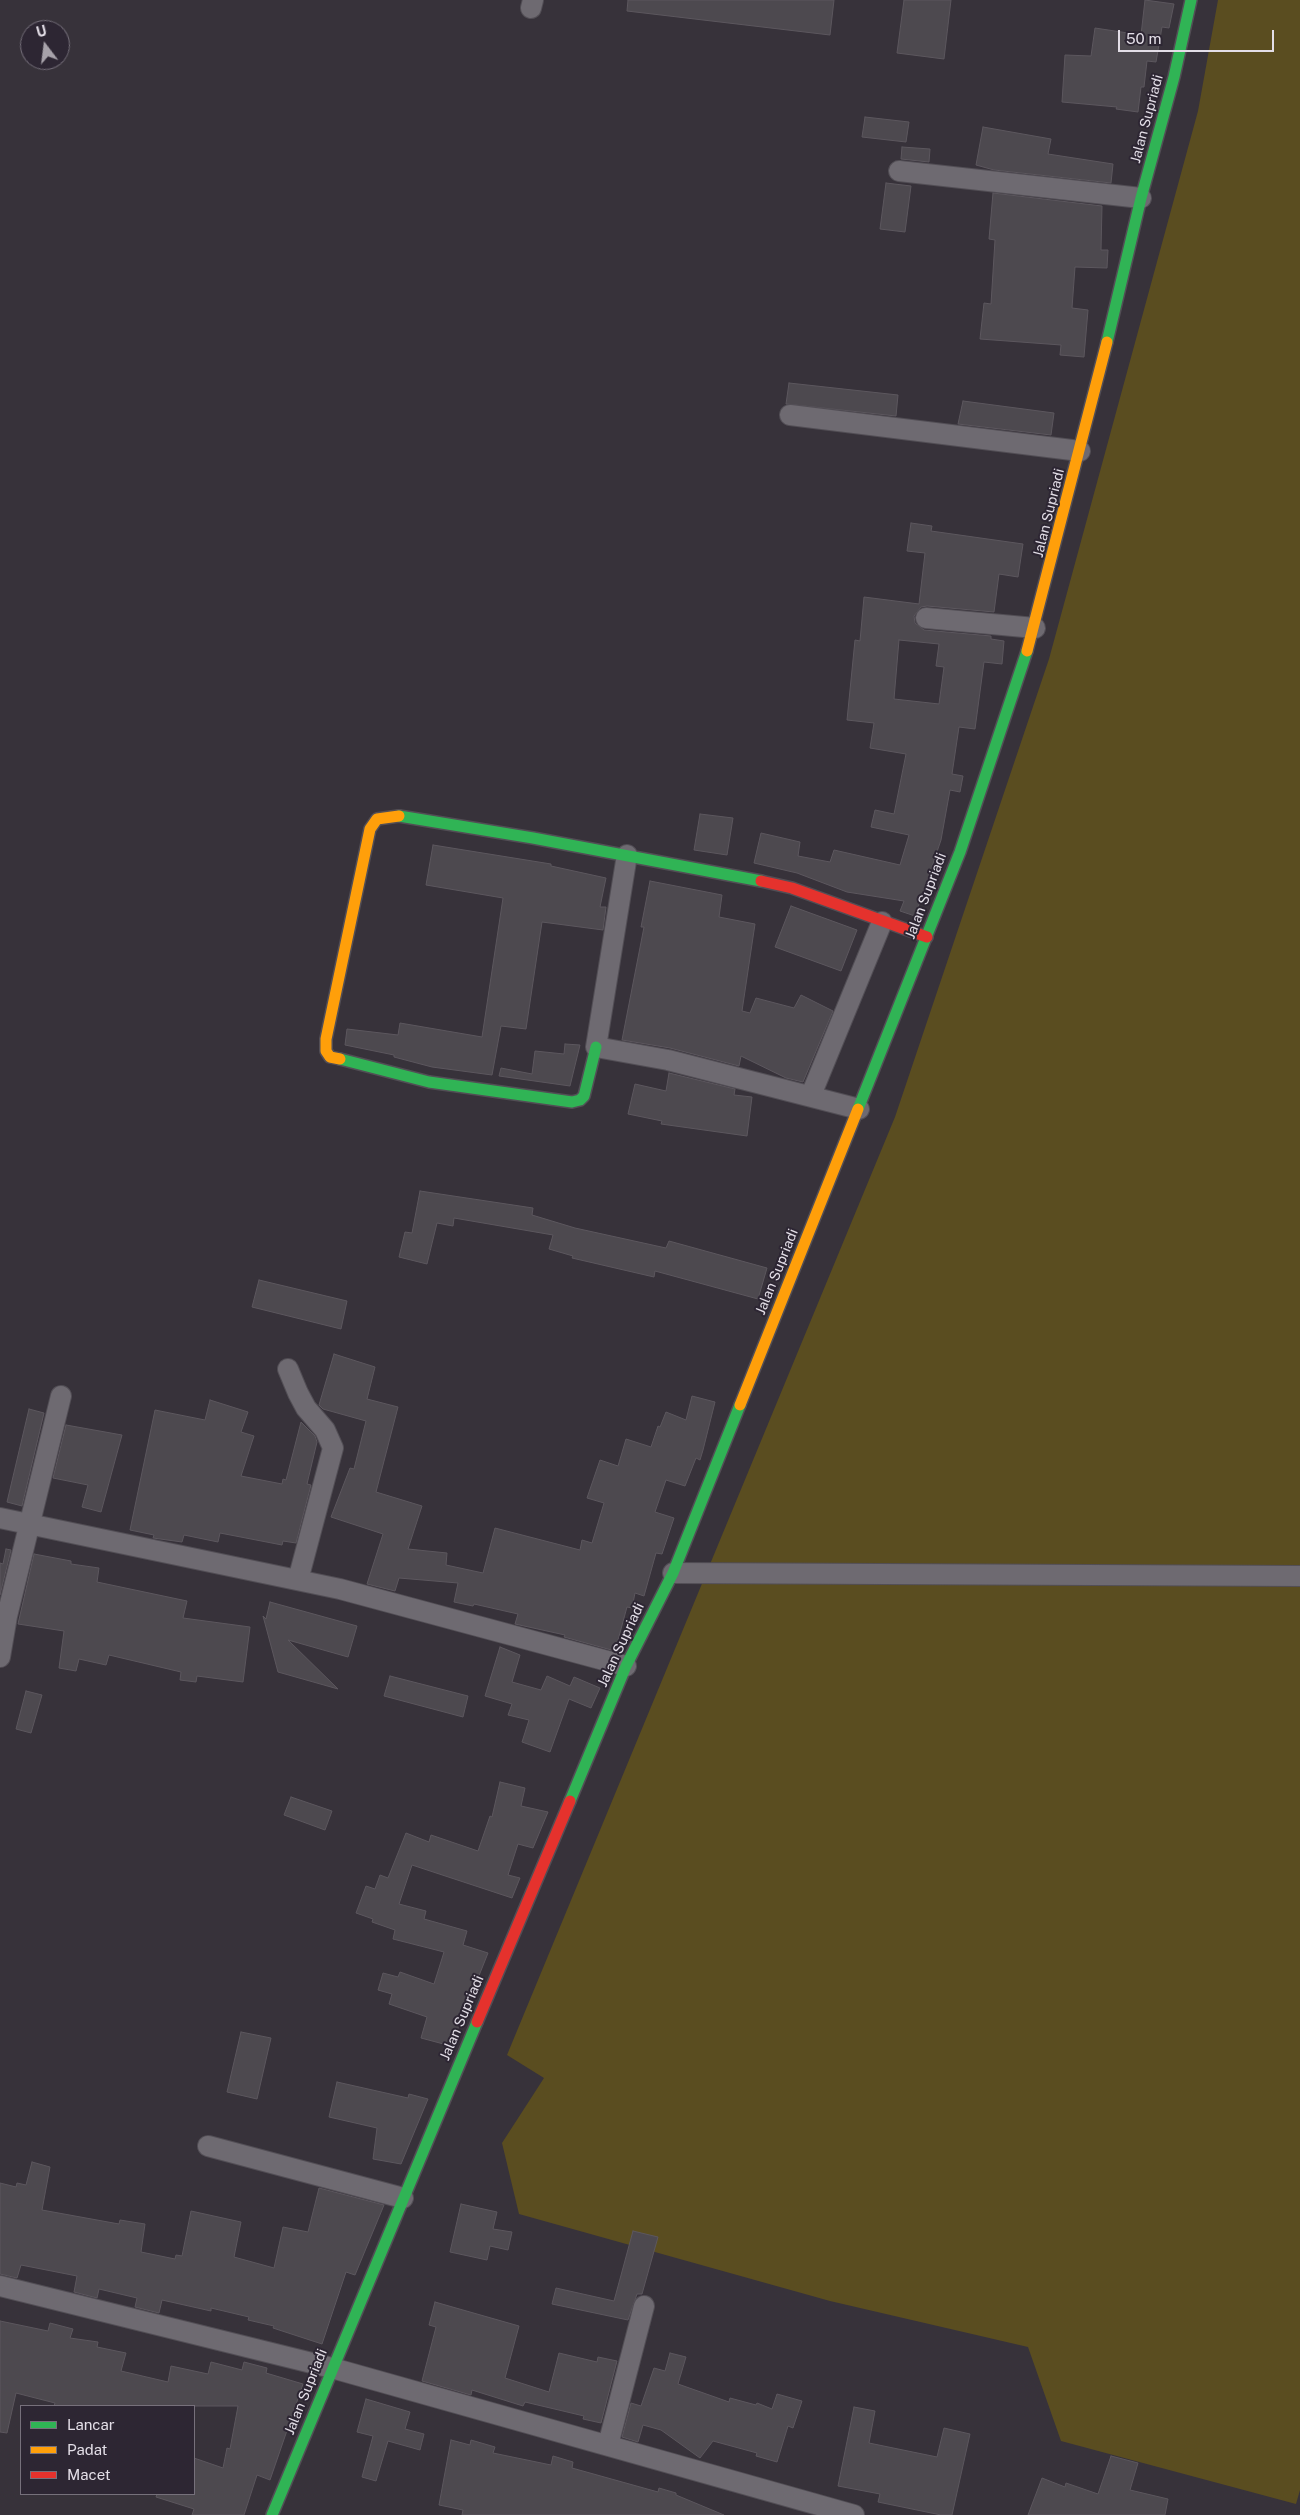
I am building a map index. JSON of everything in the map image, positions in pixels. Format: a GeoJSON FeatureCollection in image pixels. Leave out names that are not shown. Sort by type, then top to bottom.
{"type":"FeatureCollection","features":[{"type":"Feature","properties":{"kind":"main road","name":"Jalan Supriadi"},"geometry":{"type":"LineString","coordinates":[[272,2515],[626,1666],[673,1573],[960,852],[1035,628],[1141,198],[1174,77],[1191,0]]}},
{"type":"Feature","properties":{"kind":"main road"},"geometry":{"type":"LineString","coordinates":[[596,1047],[584,1096],[580,1100],[572,1102],[429,1082],[336,1060],[328,1055],[325,1046],[370,829],[376,819],[395,815],[627,855],[792,888],[927,937]]}},
{"type":"Feature","properties":{"kind":"street"},"geometry":{"type":"LineString","coordinates":[[899,171],[1141,198]]}},
{"type":"Feature","properties":{"kind":"street"},"geometry":{"type":"LineString","coordinates":[[790,415],[1080,451]]}},
{"type":"Feature","properties":{"kind":"street"},"geometry":{"type":"LineString","coordinates":[[926,618],[1035,628]]}},
{"type":"Feature","properties":{"kind":"street"},"geometry":{"type":"LineString","coordinates":[[627,855],[596,1047],[668,1060],[811,1095],[859,1109]]}},
{"type":"Feature","properties":{"kind":"street"},"geometry":{"type":"LineString","coordinates":[[811,1095],[882,922]]}},
{"type":"Feature","properties":{"kind":"street"},"geometry":{"type":"LineString","coordinates":[[288,1369],[298,1394],[306,1408],[326,1430],[333,1448],[298,1580]]}},
{"type":"Feature","properties":{"kind":"street"},"geometry":{"type":"LineString","coordinates":[[0,1657],[6,1616],[61,1396]]}},
{"type":"Feature","properties":{"kind":"street"},"geometry":{"type":"LineString","coordinates":[[0,1518],[340,1588],[626,1666]]}},
{"type":"Feature","properties":{"kind":"street"},"geometry":{"type":"LineString","coordinates":[[673,1573],[1300,1576]]}},
{"type":"Feature","properties":{"kind":"street"},"geometry":{"type":"LineString","coordinates":[[208,2146],[403,2198]]}},
{"type":"Feature","properties":{"kind":"street"},"geometry":{"type":"LineString","coordinates":[[0,2286],[332,2368],[854,2515]]}},
{"type":"Feature","properties":{"kind":"street"},"geometry":{"type":"LineString","coordinates":[[608,2445],[644,2306]]}},
{"type":"Feature","properties":{"kind":"shaded area"},"geometry":{"type":"Polygon","coordinates":[[[1218,0],[1300,0],[1300,2490],[1296,2504],[1061,2441],[1028,2347],[830,2301],[519,2214],[502,2143],[544,2078],[507,2055],[895,1117],[1049,659],[1198,111],[1218,0]]]}},
{"type":"Feature","properties":{"kind":"building"},"geometry":{"type":"Polygon","coordinates":[[[628,0],[834,0],[830,35],[627,11],[628,0]]]}},
{"type":"Feature","properties":{"kind":"building"},"geometry":{"type":"Polygon","coordinates":[[[904,0],[951,0],[944,59],[897,53],[904,0]]]}},
{"type":"Feature","properties":{"kind":"building"},"geometry":{"type":"Polygon","coordinates":[[[1145,0],[1174,4],[1169,28],[1162,27],[1156,62],[1147,61],[1144,87],[1141,87],[1138,112],[1116,109],[1117,107],[1062,102],[1065,55],[1091,56],[1095,28],[1141,35],[1145,0]]]}},
{"type":"Feature","properties":{"kind":"building"},"geometry":{"type":"Polygon","coordinates":[[[865,117],[909,122],[906,142],[862,137],[865,117]]]}},
{"type":"Feature","properties":{"kind":"building"},"geometry":{"type":"Polygon","coordinates":[[[983,127],[1051,139],[1048,154],[1113,164],[1111,183],[994,170],[976,165],[983,127]]]}},
{"type":"Feature","properties":{"kind":"building"},"geometry":{"type":"Polygon","coordinates":[[[902,147],[930,149],[929,162],[901,159],[902,147]]]}},
{"type":"Feature","properties":{"kind":"building"},"geometry":{"type":"Polygon","coordinates":[[[886,183],[911,186],[905,232],[880,229],[886,183]]]}},
{"type":"Feature","properties":{"kind":"building"},"geometry":{"type":"Polygon","coordinates":[[[993,193],[1102,206],[1101,250],[1108,250],[1107,268],[1075,267],[1072,308],[1088,310],[1084,357],[1060,355],[1061,345],[980,339],[984,303],[991,304],[995,240],[989,239],[993,193]]]}},
{"type":"Feature","properties":{"kind":"building"},"geometry":{"type":"Polygon","coordinates":[[[789,383],[898,395],[896,416],[786,404],[789,383]]]}},
{"type":"Feature","properties":{"kind":"building"},"geometry":{"type":"Polygon","coordinates":[[[963,401],[1054,413],[1051,435],[958,424],[963,401]]]}},
{"type":"Feature","properties":{"kind":"building"},"geometry":{"type":"Polygon","coordinates":[[[911,523],[932,526],[931,531],[1023,544],[1018,577],[999,574],[994,612],[927,606],[921,607],[914,616],[915,623],[924,630],[991,636],[991,639],[1004,641],[1002,664],[984,662],[975,729],[959,727],[952,774],[963,776],[960,792],[950,790],[941,840],[915,916],[900,911],[904,901],[847,892],[797,873],[754,863],[761,833],[800,842],[798,856],[830,862],[834,850],[900,865],[909,835],[871,827],[875,810],[894,814],[906,754],[870,748],[874,723],[847,720],[855,640],[860,641],[864,597],[919,604],[925,553],[907,551],[911,523]],[[899,640],[894,699],[939,704],[944,667],[936,666],[939,644],[899,640]]]}},
{"type":"Feature","properties":{"kind":"building"},"geometry":{"type":"Polygon","coordinates":[[[700,814],[733,818],[727,855],[694,850],[700,814]]]}},
{"type":"Feature","properties":{"kind":"building"},"geometry":{"type":"Polygon","coordinates":[[[433,845],[551,864],[551,866],[606,878],[600,907],[606,907],[603,930],[542,922],[526,1029],[501,1026],[492,1075],[432,1067],[394,1057],[394,1055],[345,1045],[347,1029],[398,1035],[400,1023],[482,1037],[503,898],[426,885],[433,845]]]}},
{"type":"Feature","properties":{"kind":"building"},"geometry":{"type":"Polygon","coordinates":[[[650,881],[722,895],[719,917],[755,924],[742,1011],[750,1013],[756,998],[794,1008],[801,995],[833,1011],[803,1082],[786,1078],[741,1056],[739,1066],[670,1048],[622,1040],[644,927],[641,927],[650,881]]]}},
{"type":"Feature","properties":{"kind":"building"},"geometry":{"type":"Polygon","coordinates":[[[791,906],[857,930],[841,971],[775,947],[791,906]]]}},
{"type":"Feature","properties":{"kind":"building"},"geometry":{"type":"Polygon","coordinates":[[[565,1044],[580,1045],[570,1086],[499,1076],[501,1068],[532,1074],[535,1051],[564,1054],[565,1044]]]}},
{"type":"Feature","properties":{"kind":"building"},"geometry":{"type":"Polygon","coordinates":[[[669,1073],[735,1089],[734,1095],[752,1097],[747,1136],[661,1124],[662,1121],[628,1114],[635,1084],[666,1091],[669,1073]]]}},
{"type":"Feature","properties":{"kind":"building"},"geometry":{"type":"Polygon","coordinates":[[[420,1191],[533,1208],[532,1215],[575,1228],[666,1248],[669,1241],[767,1268],[758,1299],[655,1271],[654,1277],[572,1258],[573,1256],[549,1249],[553,1235],[454,1218],[453,1226],[437,1223],[427,1264],[399,1257],[405,1232],[412,1233],[420,1191]]]}},
{"type":"Feature","properties":{"kind":"building"},"geometry":{"type":"Polygon","coordinates":[[[259,1280],[347,1301],[341,1329],[252,1307],[259,1280]]]}},
{"type":"Feature","properties":{"kind":"building"},"geometry":{"type":"Polygon","coordinates":[[[334,1354],[375,1367],[367,1399],[398,1407],[376,1492],[422,1506],[408,1549],[447,1553],[446,1565],[483,1573],[495,1528],[580,1550],[582,1540],[592,1543],[604,1503],[587,1498],[600,1460],[618,1466],[626,1439],[651,1447],[658,1426],[660,1427],[666,1412],[686,1420],[692,1396],[715,1402],[700,1460],[696,1458],[685,1486],[666,1480],[655,1512],[674,1518],[662,1554],[656,1553],[644,1596],[635,1593],[632,1608],[627,1607],[615,1651],[564,1637],[565,1635],[515,1624],[518,1614],[474,1604],[473,1606],[454,1602],[458,1583],[399,1578],[395,1591],[367,1584],[383,1534],[331,1517],[350,1468],[354,1469],[366,1421],[323,1409],[319,1405],[334,1354]]]}},
{"type":"Feature","properties":{"kind":"building"},"geometry":{"type":"Polygon","coordinates":[[[210,1400],[248,1412],[241,1432],[254,1436],[241,1476],[282,1484],[283,1479],[286,1480],[301,1422],[315,1436],[317,1442],[307,1484],[311,1485],[296,1543],[283,1541],[282,1545],[220,1533],[218,1542],[184,1535],[182,1542],[153,1538],[154,1535],[130,1530],[155,1410],[205,1420],[210,1400]]]}},
{"type":"Feature","properties":{"kind":"building"},"geometry":{"type":"Polygon","coordinates":[[[29,1409],[44,1413],[22,1506],[7,1502],[29,1409]]]}},
{"type":"Feature","properties":{"kind":"building"},"geometry":{"type":"Polygon","coordinates":[[[66,1425],[122,1435],[101,1512],[82,1507],[88,1485],[53,1478],[66,1425]]]}},
{"type":"Feature","properties":{"kind":"building"},"geometry":{"type":"Polygon","coordinates":[[[6,1549],[11,1550],[0,1595],[0,1563],[3,1564],[6,1549]]]}},
{"type":"Feature","properties":{"kind":"building"},"geometry":{"type":"Polygon","coordinates":[[[34,1554],[71,1561],[71,1564],[99,1568],[97,1582],[187,1601],[183,1618],[250,1627],[243,1682],[197,1676],[196,1682],[180,1680],[181,1672],[109,1655],[106,1665],[79,1659],[76,1671],[59,1668],[64,1631],[18,1624],[34,1554]]]}},
{"type":"Feature","properties":{"kind":"building"},"geometry":{"type":"Polygon","coordinates":[[[270,1602],[357,1626],[348,1657],[288,1640],[338,1689],[278,1672],[263,1616],[266,1619],[270,1602]]]}},
{"type":"Feature","properties":{"kind":"building"},"geometry":{"type":"Polygon","coordinates":[[[500,1647],[520,1655],[512,1682],[541,1690],[547,1676],[570,1686],[574,1677],[600,1688],[591,1708],[569,1699],[550,1752],[522,1742],[529,1720],[508,1715],[512,1704],[485,1696],[500,1647]]]}},
{"type":"Feature","properties":{"kind":"building"},"geometry":{"type":"Polygon","coordinates":[[[390,1676],[468,1696],[463,1717],[384,1696],[390,1676]]]}},
{"type":"Feature","properties":{"kind":"building"},"geometry":{"type":"Polygon","coordinates":[[[26,1691],[42,1695],[31,1733],[16,1729],[26,1691]]]}},
{"type":"Feature","properties":{"kind":"building"},"geometry":{"type":"Polygon","coordinates":[[[500,1782],[525,1788],[521,1806],[548,1812],[533,1848],[518,1844],[508,1875],[520,1878],[512,1898],[412,1865],[399,1904],[426,1911],[424,1919],[467,1931],[463,1945],[488,1953],[451,2046],[421,2038],[427,2017],[389,2004],[392,1994],[378,1990],[383,1973],[398,1977],[400,1972],[434,1984],[444,1952],[393,1939],[395,1930],[372,1922],[373,1919],[356,1913],[366,1886],[375,1889],[380,1875],[388,1878],[406,1833],[429,1842],[431,1835],[478,1851],[490,1816],[492,1817],[500,1782]]]}},
{"type":"Feature","properties":{"kind":"building"},"geometry":{"type":"Polygon","coordinates":[[[291,1797],[332,1811],[325,1830],[284,1815],[291,1797]]]}},
{"type":"Feature","properties":{"kind":"building"},"geometry":{"type":"Polygon","coordinates":[[[241,2032],[271,2038],[257,2099],[227,2092],[241,2032]]]}},
{"type":"Feature","properties":{"kind":"building"},"geometry":{"type":"Polygon","coordinates":[[[337,2082],[408,2098],[409,2094],[428,2099],[401,2164],[373,2159],[377,2128],[329,2117],[337,2082]]]}},
{"type":"Feature","properties":{"kind":"building"},"geometry":{"type":"Polygon","coordinates":[[[32,2162],[50,2167],[42,2210],[119,2224],[120,2220],[145,2224],[141,2252],[175,2259],[176,2255],[182,2256],[191,2211],[241,2222],[234,2257],[274,2268],[283,2227],[308,2232],[319,2188],[384,2205],[355,2275],[346,2272],[322,2344],[273,2328],[274,2326],[248,2320],[249,2317],[211,2308],[211,2311],[162,2300],[159,2313],[135,2307],[137,2298],[99,2289],[97,2298],[74,2292],[77,2276],[21,2265],[17,2278],[0,2274],[0,2183],[16,2187],[17,2183],[26,2185],[32,2162]]]}},
{"type":"Feature","properties":{"kind":"building"},"geometry":{"type":"Polygon","coordinates":[[[461,2204],[497,2212],[493,2229],[512,2232],[508,2250],[490,2246],[487,2260],[450,2252],[461,2204]]]}},
{"type":"Feature","properties":{"kind":"building"},"geometry":{"type":"Polygon","coordinates":[[[633,2231],[658,2237],[642,2294],[637,2294],[628,2320],[552,2304],[556,2288],[614,2301],[633,2231]]]}},
{"type":"Feature","properties":{"kind":"building"},"geometry":{"type":"Polygon","coordinates":[[[435,2302],[519,2326],[505,2378],[549,2392],[559,2353],[597,2362],[598,2357],[617,2361],[601,2423],[583,2419],[584,2416],[525,2402],[523,2406],[472,2390],[471,2395],[422,2381],[436,2327],[429,2325],[435,2302]]]}},
{"type":"Feature","properties":{"kind":"building"},"geometry":{"type":"Polygon","coordinates":[[[0,2321],[48,2331],[50,2323],[73,2329],[70,2338],[98,2342],[97,2347],[126,2353],[121,2371],[168,2382],[171,2366],[208,2374],[211,2362],[242,2370],[244,2362],[267,2368],[266,2373],[303,2384],[270,2480],[257,2475],[244,2515],[192,2515],[194,2509],[156,2497],[157,2495],[195,2495],[195,2458],[223,2468],[227,2448],[230,2449],[238,2406],[54,2405],[55,2403],[16,2393],[7,2433],[0,2432],[0,2321]]]}},
{"type":"Feature","properties":{"kind":"building"},"geometry":{"type":"Polygon","coordinates":[[[670,2353],[686,2357],[678,2384],[729,2402],[730,2398],[756,2405],[757,2403],[772,2409],[777,2394],[802,2401],[793,2428],[788,2426],[777,2462],[756,2456],[757,2453],[713,2441],[700,2458],[661,2430],[643,2425],[638,2442],[622,2437],[631,2403],[641,2406],[654,2368],[665,2371],[670,2353]]]}},
{"type":"Feature","properties":{"kind":"building"},"geometry":{"type":"Polygon","coordinates":[[[366,2399],[410,2412],[405,2429],[424,2434],[420,2450],[388,2441],[376,2481],[362,2477],[373,2436],[357,2432],[366,2399]]]}},
{"type":"Feature","properties":{"kind":"building"},"geometry":{"type":"Polygon","coordinates":[[[854,2407],[875,2411],[869,2443],[937,2457],[944,2428],[970,2434],[952,2515],[941,2515],[878,2502],[880,2494],[838,2486],[854,2407]]]}},
{"type":"Feature","properties":{"kind":"building"},"geometry":{"type":"Polygon","coordinates":[[[451,2440],[470,2445],[471,2440],[495,2447],[493,2453],[551,2465],[553,2456],[573,2462],[572,2468],[658,2492],[659,2488],[676,2493],[676,2495],[724,2515],[462,2515],[463,2510],[439,2505],[451,2440]]]}},
{"type":"Feature","properties":{"kind":"building"},"geometry":{"type":"Polygon","coordinates":[[[1111,2456],[1138,2463],[1130,2490],[1168,2499],[1165,2515],[1028,2515],[1042,2478],[1065,2487],[1066,2483],[1098,2494],[1111,2456]]]}},
{"type":"Feature","properties":{"kind":"traffic: fast"},"geometry":{"type":"LineString","coordinates":[[1107,342],[1141,198],[1174,77],[1191,0]]}},
{"type":"Feature","properties":{"kind":"traffic: fast"},"geometry":{"type":"LineString","coordinates":[[858,1109],[960,852],[1027,651]]}},
{"type":"Feature","properties":{"kind":"traffic: fast"},"geometry":{"type":"LineString","coordinates":[[399,816],[533,838],[761,881]]}},
{"type":"Feature","properties":{"kind":"traffic: fast"},"geometry":{"type":"LineString","coordinates":[[340,1059],[429,1082],[572,1102],[580,1100],[584,1096],[596,1047]]}},
{"type":"Feature","properties":{"kind":"traffic: fast"},"geometry":{"type":"LineString","coordinates":[[570,1801],[626,1666],[673,1573],[740,1405]]}},
{"type":"Feature","properties":{"kind":"traffic: fast"},"geometry":{"type":"LineString","coordinates":[[272,2515],[477,2022]]}},
{"type":"Feature","properties":{"kind":"traffic: slow"},"geometry":{"type":"LineString","coordinates":[[1027,651],[1107,342]]}},
{"type":"Feature","properties":{"kind":"traffic: slow"},"geometry":{"type":"LineString","coordinates":[[340,1059],[330,1057],[326,1051],[326,1039],[370,829],[377,819],[399,816]]}},
{"type":"Feature","properties":{"kind":"traffic: slow"},"geometry":{"type":"LineString","coordinates":[[740,1405],[858,1109]]}},
{"type":"Feature","properties":{"kind":"traffic: jam"},"geometry":{"type":"LineString","coordinates":[[761,881],[792,888],[927,937]]}},
{"type":"Feature","properties":{"kind":"traffic: jam"},"geometry":{"type":"LineString","coordinates":[[477,2022],[570,1801]]}}]}
